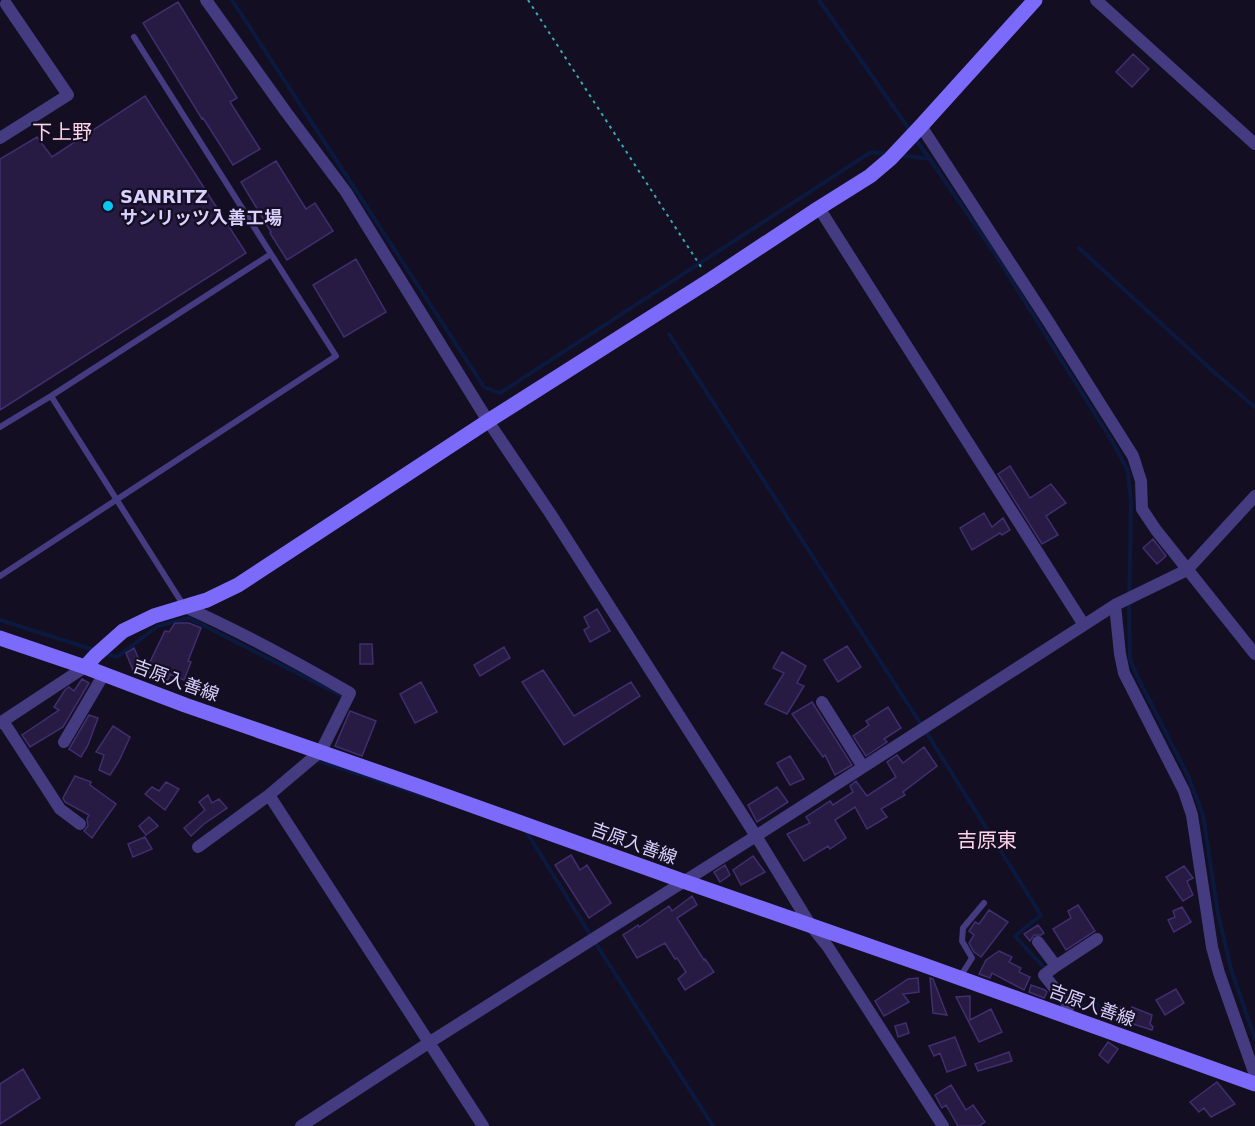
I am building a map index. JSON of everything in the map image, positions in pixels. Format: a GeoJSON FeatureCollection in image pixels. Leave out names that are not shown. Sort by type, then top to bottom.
{"type":"FeatureCollection","features":[{"type":"Feature","properties":{"kind":"main road"},"geometry":{"type":"LineString","coordinates":[[85,666],[123,631],[154,616],[207,600],[238,585],[488,421],[870,176],[890,159],[921,126],[1035,0]]}},
{"type":"Feature","properties":{"kind":"main road","name":"吉原入善線"},"geometry":{"type":"LineString","coordinates":[[0,638],[85,666],[185,705],[1255,1084]]}},
{"type":"Feature","properties":{"kind":"street"},"geometry":{"type":"LineString","coordinates":[[206,0],[346,192],[488,421],[550,513],[811,926],[828,947],[943,1126]]}},
{"type":"Feature","properties":{"kind":"street"},"geometry":{"type":"LineString","coordinates":[[1096,0],[1255,144]]}},
{"type":"Feature","properties":{"kind":"street"},"geometry":{"type":"LineString","coordinates":[[0,138],[68,95],[6,4]]}},
{"type":"Feature","properties":{"kind":"street"},"geometry":{"type":"LineString","coordinates":[[921,126],[1042,311],[1133,456],[1141,481],[1143,509],[1156,530],[1255,654]]}},
{"type":"Feature","properties":{"kind":"street"},"geometry":{"type":"LineString","coordinates":[[819,208],[1084,625]]}},
{"type":"Feature","properties":{"kind":"street"},"geometry":{"type":"LineString","coordinates":[[301,1126],[1115,605],[1187,570],[1255,496]]}},
{"type":"Feature","properties":{"kind":"street"},"geometry":{"type":"LineString","coordinates":[[1115,605],[1124,673],[1184,791],[1192,815],[1212,947],[1255,1075]]}},
{"type":"Feature","properties":{"kind":"street"},"geometry":{"type":"LineString","coordinates":[[185,607],[282,655],[350,693],[321,752],[269,795],[198,847]]}},
{"type":"Feature","properties":{"kind":"street"},"geometry":{"type":"LineString","coordinates":[[80,824],[60,809],[2,722],[85,666]]}},
{"type":"Feature","properties":{"kind":"street"},"geometry":{"type":"LineString","coordinates":[[64,742],[104,674]]}},
{"type":"Feature","properties":{"kind":"street"},"geometry":{"type":"LineString","coordinates":[[822,702],[863,767]]}},
{"type":"Feature","properties":{"kind":"street"},"geometry":{"type":"LineString","coordinates":[[269,795],[483,1126]]}},
{"type":"Feature","properties":{"kind":"street"},"geometry":{"type":"LineString","coordinates":[[1067,1017],[1068,1005],[1044,975],[1097,939]]}},
{"type":"Feature","properties":{"kind":"street"},"geometry":{"type":"LineString","coordinates":[[1038,942],[1056,966]]}},
{"type":"Feature","properties":{"kind":"lane"},"geometry":{"type":"LineString","coordinates":[[0,576],[336,356],[134,37]]}},
{"type":"Feature","properties":{"kind":"lane"},"geometry":{"type":"LineString","coordinates":[[0,427],[271,254]]}},
{"type":"Feature","properties":{"kind":"lane"},"geometry":{"type":"LineString","coordinates":[[51,396],[185,607]]}},
{"type":"Feature","properties":{"kind":"lane"},"geometry":{"type":"LineString","coordinates":[[959,978],[972,958],[962,941],[963,928],[984,903]]}},
{"type":"Feature","properties":{"kind":"path"},"geometry":{"type":"LineString","coordinates":[[528,0],[710,280]]}},
{"type":"Feature","properties":{"kind":"building"},"geometry":{"type":"Polygon","coordinates":[[[178,2],[237,98],[230,102],[260,149],[233,165],[143,23],[178,2]]]}},
{"type":"Feature","properties":{"kind":"building"},"geometry":{"type":"Polygon","coordinates":[[[1133,54],[1149,69],[1132,87],[1116,72],[1133,54]]]}},
{"type":"Feature","properties":{"kind":"building","name":"SANRITZ サンリッツ入善工場"},"geometry":{"type":"Polygon","coordinates":[[[145,96],[246,253],[0,410],[0,159],[37,137],[52,157],[145,96]]]}},
{"type":"Feature","properties":{"kind":"building"},"geometry":{"type":"Polygon","coordinates":[[[276,161],[306,209],[315,203],[333,231],[287,260],[241,182],[276,161]]]}},
{"type":"Feature","properties":{"kind":"building"},"geometry":{"type":"Polygon","coordinates":[[[356,259],[386,312],[344,337],[313,285],[356,259]]]}},
{"type":"Feature","properties":{"kind":"building"},"geometry":{"type":"Polygon","coordinates":[[[1010,466],[1030,498],[1051,484],[1066,503],[1046,516],[1058,535],[1042,544],[998,474],[1010,466]]]}},
{"type":"Feature","properties":{"kind":"building"},"geometry":{"type":"Polygon","coordinates":[[[984,513],[992,527],[1003,518],[1010,530],[1002,535],[1000,533],[972,550],[960,528],[984,513]]]}},
{"type":"Feature","properties":{"kind":"building"},"geometry":{"type":"Polygon","coordinates":[[[1153,539],[1166,556],[1157,564],[1143,548],[1153,539]]]}},
{"type":"Feature","properties":{"kind":"building"},"geometry":{"type":"Polygon","coordinates":[[[597,609],[610,631],[590,642],[584,630],[589,627],[584,617],[597,609]]]}},
{"type":"Feature","properties":{"kind":"building"},"geometry":{"type":"Polygon","coordinates":[[[175,623],[189,623],[201,628],[188,661],[191,662],[184,680],[170,674],[168,680],[149,673],[152,663],[149,664],[165,631],[169,632],[175,623]]]}},
{"type":"Feature","properties":{"kind":"building"},"geometry":{"type":"Polygon","coordinates":[[[360,644],[372,644],[373,664],[360,664],[360,644]]]}},
{"type":"Feature","properties":{"kind":"building"},"geometry":{"type":"Polygon","coordinates":[[[847,646],[861,667],[838,682],[824,660],[847,646]]]}},
{"type":"Feature","properties":{"kind":"building"},"geometry":{"type":"Polygon","coordinates":[[[504,647],[510,658],[480,676],[474,665],[504,647]]]}},
{"type":"Feature","properties":{"kind":"building"},"geometry":{"type":"Polygon","coordinates":[[[134,648],[142,667],[133,670],[126,653],[134,648]]]}},
{"type":"Feature","properties":{"kind":"building"},"geometry":{"type":"Polygon","coordinates":[[[782,652],[806,666],[797,683],[804,686],[787,714],[765,704],[784,673],[773,668],[782,652]]]}},
{"type":"Feature","properties":{"kind":"building"},"geometry":{"type":"Polygon","coordinates":[[[543,670],[574,716],[631,682],[640,696],[564,745],[522,682],[543,670]]]}},
{"type":"Feature","properties":{"kind":"building"},"geometry":{"type":"Polygon","coordinates":[[[82,679],[89,683],[63,727],[30,747],[22,735],[59,710],[54,707],[65,690],[69,687],[74,691],[82,679]]]}},
{"type":"Feature","properties":{"kind":"building"},"geometry":{"type":"Polygon","coordinates":[[[421,682],[437,712],[415,723],[400,694],[421,682]]]}},
{"type":"Feature","properties":{"kind":"building"},"geometry":{"type":"Polygon","coordinates":[[[812,702],[852,765],[835,775],[825,755],[823,757],[792,714],[812,702]]]}},
{"type":"Feature","properties":{"kind":"building"},"geometry":{"type":"Polygon","coordinates":[[[888,707],[901,728],[884,739],[887,742],[866,756],[853,736],[869,725],[866,721],[888,707]]]}},
{"type":"Feature","properties":{"kind":"building"},"geometry":{"type":"Polygon","coordinates":[[[350,711],[376,721],[362,756],[335,746],[350,711]]]}},
{"type":"Feature","properties":{"kind":"building"},"geometry":{"type":"Polygon","coordinates":[[[89,715],[98,718],[81,757],[69,749],[89,715]]]}},
{"type":"Feature","properties":{"kind":"building"},"geometry":{"type":"Polygon","coordinates":[[[113,726],[130,737],[110,775],[99,770],[104,755],[96,752],[113,726]]]}},
{"type":"Feature","properties":{"kind":"building"},"geometry":{"type":"Polygon","coordinates":[[[924,747],[937,766],[903,792],[905,795],[881,809],[887,817],[867,829],[855,807],[835,820],[846,838],[830,849],[828,846],[804,861],[787,834],[810,823],[806,817],[830,801],[833,805],[853,792],[850,786],[856,781],[867,796],[896,777],[887,762],[897,755],[903,763],[924,747]]]}},
{"type":"Feature","properties":{"kind":"building"},"geometry":{"type":"Polygon","coordinates":[[[790,756],[804,779],[790,785],[777,763],[790,756]]]}},
{"type":"Feature","properties":{"kind":"building"},"geometry":{"type":"Polygon","coordinates":[[[75,776],[91,782],[90,785],[116,804],[92,838],[84,831],[88,826],[89,815],[65,802],[63,798],[75,776]]]}},
{"type":"Feature","properties":{"kind":"building"},"geometry":{"type":"Polygon","coordinates":[[[166,782],[179,789],[165,810],[145,794],[152,787],[159,791],[166,782]]]}},
{"type":"Feature","properties":{"kind":"building"},"geometry":{"type":"Polygon","coordinates":[[[777,787],[788,802],[757,822],[748,805],[777,787]]]}},
{"type":"Feature","properties":{"kind":"building"},"geometry":{"type":"Polygon","coordinates":[[[208,795],[212,803],[219,799],[227,808],[191,836],[184,828],[205,810],[199,802],[208,795]]]}},
{"type":"Feature","properties":{"kind":"building"},"geometry":{"type":"Polygon","coordinates":[[[149,817],[158,826],[146,835],[139,826],[149,817]]]}},
{"type":"Feature","properties":{"kind":"building"},"geometry":{"type":"Polygon","coordinates":[[[145,837],[152,849],[133,857],[128,844],[145,837]]]}},
{"type":"Feature","properties":{"kind":"building"},"geometry":{"type":"Polygon","coordinates":[[[571,855],[580,870],[587,865],[611,903],[589,918],[555,865],[571,855]]]}},
{"type":"Feature","properties":{"kind":"building"},"geometry":{"type":"Polygon","coordinates":[[[753,856],[765,872],[741,885],[733,870],[753,856]]]}},
{"type":"Feature","properties":{"kind":"building"},"geometry":{"type":"Polygon","coordinates":[[[725,865],[730,875],[720,882],[714,872],[725,865]]]}},
{"type":"Feature","properties":{"kind":"building"},"geometry":{"type":"Polygon","coordinates":[[[1184,866],[1193,878],[1187,881],[1193,895],[1183,901],[1166,877],[1184,866]]]}},
{"type":"Feature","properties":{"kind":"building"},"geometry":{"type":"Polygon","coordinates":[[[692,896],[697,905],[677,918],[714,972],[685,990],[678,979],[686,972],[665,943],[637,958],[623,935],[669,906],[672,911],[692,896]]]}},
{"type":"Feature","properties":{"kind":"building"},"geometry":{"type":"Polygon","coordinates":[[[1078,905],[1095,931],[1066,950],[1053,929],[1071,918],[1068,911],[1078,905]]]}},
{"type":"Feature","properties":{"kind":"building"},"geometry":{"type":"Polygon","coordinates":[[[1182,907],[1191,922],[1174,932],[1168,920],[1175,917],[1173,911],[1182,907]]]}},
{"type":"Feature","properties":{"kind":"building"},"geometry":{"type":"Polygon","coordinates":[[[989,910],[1008,922],[981,957],[974,952],[969,943],[974,935],[969,931],[975,922],[979,924],[989,910]]]}},
{"type":"Feature","properties":{"kind":"building"},"geometry":{"type":"Polygon","coordinates":[[[1038,925],[1044,933],[1034,935],[1030,941],[1024,934],[1038,925]]]}},
{"type":"Feature","properties":{"kind":"building"},"geometry":{"type":"Polygon","coordinates":[[[999,951],[1012,957],[1009,962],[1021,968],[1019,972],[1030,977],[1024,990],[992,973],[990,978],[979,974],[986,960],[999,951]]]}},
{"type":"Feature","properties":{"kind":"building"},"geometry":{"type":"Polygon","coordinates":[[[918,978],[919,992],[903,994],[909,1002],[884,1016],[875,1001],[908,979],[918,978]]]}},
{"type":"Feature","properties":{"kind":"building"},"geometry":{"type":"Polygon","coordinates":[[[930,978],[933,979],[947,1015],[933,1013],[930,978]]]}},
{"type":"Feature","properties":{"kind":"building"},"geometry":{"type":"Polygon","coordinates":[[[1031,985],[1047,992],[1044,998],[1029,992],[1031,985]]]}},
{"type":"Feature","properties":{"kind":"building"},"geometry":{"type":"Polygon","coordinates":[[[1176,989],[1184,1003],[1165,1015],[1156,1000],[1176,989]]]}},
{"type":"Feature","properties":{"kind":"building"},"geometry":{"type":"Polygon","coordinates":[[[970,996],[970,1020],[991,1009],[1002,1032],[979,1042],[956,997],[970,996]]]}},
{"type":"Feature","properties":{"kind":"building"},"geometry":{"type":"Polygon","coordinates":[[[1120,1007],[1130,1012],[1132,1007],[1152,1015],[1150,1024],[1153,1027],[1152,1030],[1114,1018],[1120,1007]]]}},
{"type":"Feature","properties":{"kind":"building"},"geometry":{"type":"Polygon","coordinates":[[[906,1023],[909,1033],[898,1037],[895,1026],[906,1023]]]}},
{"type":"Feature","properties":{"kind":"building"},"geometry":{"type":"Polygon","coordinates":[[[955,1037],[966,1065],[947,1072],[940,1053],[934,1056],[929,1046],[955,1037]]]}},
{"type":"Feature","properties":{"kind":"building"},"geometry":{"type":"Polygon","coordinates":[[[1108,1042],[1118,1049],[1108,1063],[1099,1055],[1108,1042]]]}},
{"type":"Feature","properties":{"kind":"building"},"geometry":{"type":"Polygon","coordinates":[[[1009,1052],[1012,1061],[978,1071],[975,1064],[1009,1052]]]}},
{"type":"Feature","properties":{"kind":"building"},"geometry":{"type":"Polygon","coordinates":[[[23,1069],[40,1098],[0,1124],[0,1084],[23,1069]]]}},
{"type":"Feature","properties":{"kind":"building"},"geometry":{"type":"Polygon","coordinates":[[[1217,1082],[1235,1104],[1211,1117],[1204,1108],[1199,1112],[1190,1102],[1217,1082]]]}},
{"type":"Feature","properties":{"kind":"building"},"geometry":{"type":"Polygon","coordinates":[[[951,1085],[966,1110],[973,1105],[985,1122],[979,1126],[958,1126],[946,1105],[942,1108],[935,1095],[951,1085]]]}},
{"type":"Feature","properties":{"kind":"waterway"},"geometry":{"type":"LineString","coordinates":[[232,0],[484,387],[500,393],[871,152],[888,154]]}},
{"type":"Feature","properties":{"kind":"waterway"},"geometry":{"type":"LineString","coordinates":[[819,0],[911,132]]}},
{"type":"Feature","properties":{"kind":"waterway"},"geometry":{"type":"LineString","coordinates":[[915,139],[930,159]]}},
{"type":"Feature","properties":{"kind":"waterway"},"geometry":{"type":"LineString","coordinates":[[898,155],[930,159],[999,260],[1112,441],[1128,471],[1131,503],[1130,659],[1188,776],[1203,815],[1218,914],[1231,969],[1255,1039]]}},
{"type":"Feature","properties":{"kind":"waterway"},"geometry":{"type":"LineString","coordinates":[[1079,248],[1255,407]]}},
{"type":"Feature","properties":{"kind":"waterway"},"geometry":{"type":"LineString","coordinates":[[669,334],[926,732],[1041,915],[1015,936],[1047,971]]}},
{"type":"Feature","properties":{"kind":"waterway"},"geometry":{"type":"LineString","coordinates":[[104,653],[117,657],[158,626],[189,618],[344,697]]}},
{"type":"Feature","properties":{"kind":"waterway"},"geometry":{"type":"LineString","coordinates":[[0,620],[94,650]]}},
{"type":"Feature","properties":{"kind":"waterway"},"geometry":{"type":"LineString","coordinates":[[321,757],[319,761],[428,797]]}},
{"type":"Feature","properties":{"kind":"waterway"},"geometry":{"type":"LineString","coordinates":[[526,831],[713,1126]]}},
{"type":"Feature","properties":{"kind":"waterway"},"geometry":{"type":"LineString","coordinates":[[1064,990],[1079,1007],[1096,1003],[1105,1018]]}},
{"type":"Feature","properties":{"kind":"place","name":"SANRITZ サンリッツ入善工場"},"geometry":{"type":"Point","coordinates":[108,206]}},
{"type":"Feature","properties":{"kind":"district","name":"下上野"},"geometry":{"type":"Point","coordinates":[62,132]}},
{"type":"Feature","properties":{"kind":"district","name":"吉原東"},"geometry":{"type":"Point","coordinates":[987,840]}}]}
